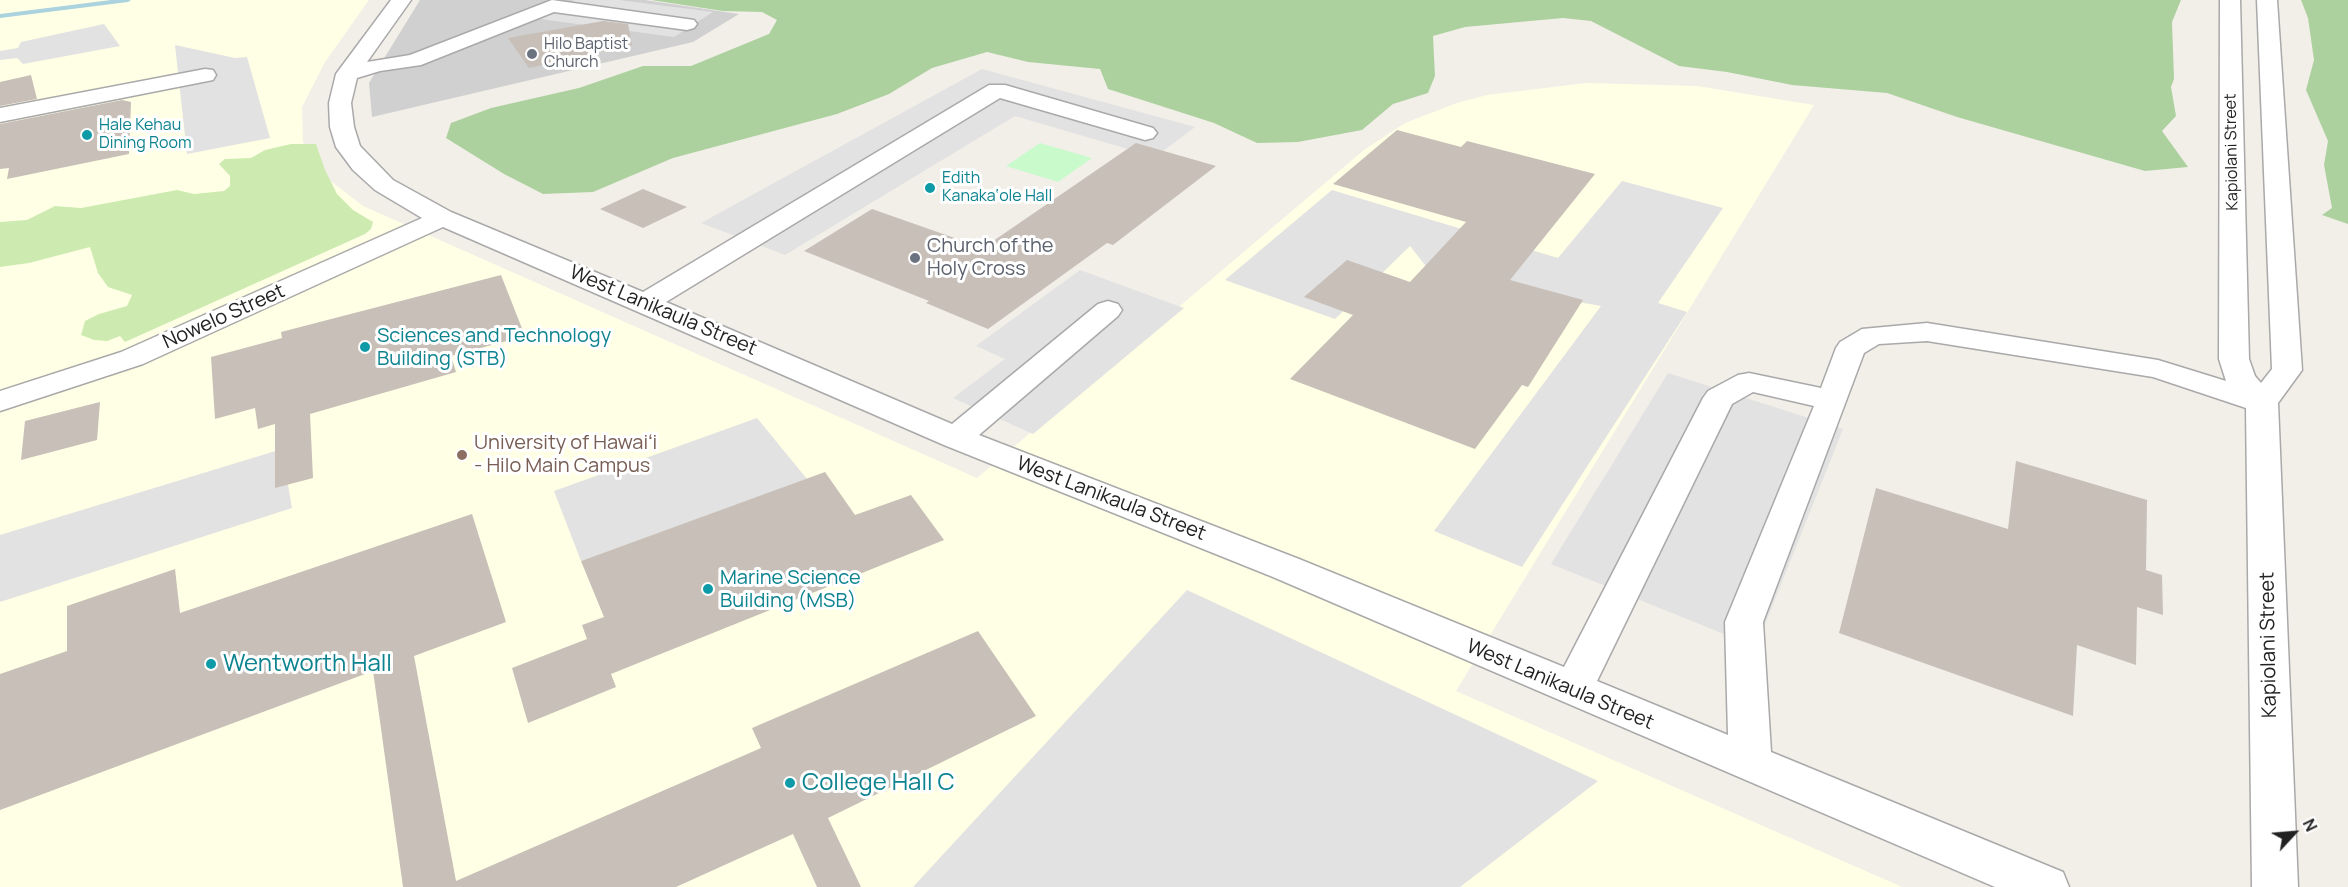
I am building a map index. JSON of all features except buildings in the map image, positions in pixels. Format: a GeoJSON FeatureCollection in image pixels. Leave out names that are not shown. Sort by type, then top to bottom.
{"type":"FeatureCollection","features":[{"type":"Feature","properties":{"kind":"street","name":"West Lanikaula Street"},"geometry":{"type":"LineString","coordinates":[[401,0],[348,74],[340,103],[342,127],[348,147],[362,165],[384,185],[442,218],[956,438],[1286,568],[2046,887]]}},
{"type":"Feature","properties":{"kind":"street","name":"Kapiolani Street"},"geometry":{"type":"LineString","coordinates":[[2230,0],[2234,359],[2240,379],[2262,403],[2275,887]]}},
{"type":"Feature","properties":{"kind":"street"},"geometry":{"type":"LineString","coordinates":[[1750,763],[1744,622],[1851,348],[1872,335],[1927,332],[2158,369],[2262,403],[2287,370],[2266,0]]}},
{"type":"Feature","properties":{"kind":"street"},"geometry":{"type":"LineString","coordinates":[[348,74],[378,64],[414,61],[552,6],[687,24]]}},
{"type":"Feature","properties":{"kind":"street"},"geometry":{"type":"LineString","coordinates":[[0,115],[205,75]]}},
{"type":"Feature","properties":{"kind":"street"},"geometry":{"type":"LineString","coordinates":[[644,303],[998,90],[1146,132]]}},
{"type":"Feature","properties":{"kind":"street","name":"Nowelo Street"},"geometry":{"type":"LineString","coordinates":[[0,401],[132,358],[442,218]]}},
{"type":"Feature","properties":{"kind":"street"},"geometry":{"type":"LineString","coordinates":[[956,438],[1108,310]]}},
{"type":"Feature","properties":{"kind":"street"},"geometry":{"type":"LineString","coordinates":[[1573,689],[1719,398],[1749,382],[1795,390],[1832,401]]}},
{"type":"Feature","properties":{"kind":"shaded area","name":"University of Hawaiʻi - Hilo Main Campus"},"geometry":{"type":"Polygon","coordinates":[[[0,0],[369,0],[325,62],[302,107],[303,142],[324,176],[363,206],[977,478],[1364,150],[1405,123],[1457,103],[1487,95],[1586,83],[1697,86],[1814,105],[1456,691],[1902,887],[0,887],[0,0]]]}},
{"type":"Feature","properties":{"kind":"shaded area"},"geometry":{"type":"Polygon","coordinates":[[[420,0],[645,0],[739,14],[693,42],[372,117],[369,83],[420,0]]]}},
{"type":"Feature","properties":{"kind":"shaded area"},"geometry":{"type":"Polygon","coordinates":[[[574,0],[619,0],[713,12],[674,37],[540,19],[574,0]]]}},
{"type":"Feature","properties":{"kind":"shaded area"},"geometry":{"type":"Polygon","coordinates":[[[104,24],[120,46],[23,64],[17,58],[0,60],[0,51],[18,48],[21,42],[104,24]]]}},
{"type":"Feature","properties":{"kind":"shaded area"},"geometry":{"type":"Polygon","coordinates":[[[175,45],[235,58],[247,57],[270,138],[187,154],[175,45]]]}},
{"type":"Feature","properties":{"kind":"shaded area"},"geometry":{"type":"Polygon","coordinates":[[[982,69],[1195,127],[1155,157],[1015,116],[785,255],[701,223],[982,69]]]}},
{"type":"Feature","properties":{"kind":"shaded area"},"geometry":{"type":"Polygon","coordinates":[[[1622,181],[1723,208],[1658,303],[1687,312],[1522,567],[1434,531],[1601,306],[1503,289],[1425,265],[1410,246],[1335,319],[1225,280],[1332,190],[1558,258],[1622,181]]]}},
{"type":"Feature","properties":{"kind":"shaded area"},"geometry":{"type":"Polygon","coordinates":[[[1080,270],[1184,308],[1033,434],[953,398],[1005,359],[976,346],[1080,270]]]}},
{"type":"Feature","properties":{"kind":"shaded area"},"geometry":{"type":"Polygon","coordinates":[[[1668,373],[1843,429],[1756,647],[1551,564],[1668,373]]]}},
{"type":"Feature","properties":{"kind":"shaded area"},"geometry":{"type":"Polygon","coordinates":[[[757,418],[807,479],[581,561],[554,491],[757,418]]]}},
{"type":"Feature","properties":{"kind":"shaded area"},"geometry":{"type":"Polygon","coordinates":[[[282,449],[292,508],[0,602],[0,535],[282,449]]]}},
{"type":"Feature","properties":{"kind":"shaded area"},"geometry":{"type":"Polygon","coordinates":[[[1187,590],[1598,781],[1460,887],[913,887],[1187,590]]]}},
{"type":"Feature","properties":{"kind":"green space"},"geometry":{"type":"Polygon","coordinates":[[[651,0],[2181,0],[2172,22],[2174,79],[2171,87],[2176,116],[2162,131],[2188,167],[2145,171],[1957,117],[1887,93],[1792,85],[1727,72],[1679,66],[1591,21],[1563,18],[1465,27],[1433,36],[1435,76],[1428,93],[1393,104],[1362,130],[1298,142],[1257,143],[1214,123],[1108,89],[1100,69],[1028,62],[987,52],[932,68],[889,94],[837,114],[673,158],[593,192],[543,194],[504,174],[446,138],[451,123],[491,108],[579,88],[643,66],[691,66],[769,34],[777,20],[762,12],[723,11],[651,0]]]}},
{"type":"Feature","properties":{"kind":"green space"},"geometry":{"type":"Polygon","coordinates":[[[2301,0],[2348,0],[2348,224],[2322,215],[2332,208],[2324,165],[2328,141],[2306,90],[2314,60],[2308,18],[2301,0]]]}},
{"type":"Feature","properties":{"kind":"green space"},"geometry":{"type":"Polygon","coordinates":[[[1040,143],[1092,158],[1058,182],[1006,166],[1040,143]]]}},
{"type":"Feature","properties":{"kind":"green space"},"geometry":{"type":"Polygon","coordinates":[[[291,144],[316,144],[337,194],[353,210],[373,222],[371,229],[365,234],[125,342],[120,336],[107,341],[94,340],[81,335],[85,321],[99,314],[127,306],[132,295],[108,287],[98,273],[90,247],[29,263],[0,267],[0,222],[27,220],[55,206],[81,208],[177,190],[194,194],[224,191],[230,186],[230,176],[219,164],[225,159],[251,158],[265,150],[291,144]]]}},
{"type":"Feature","properties":{"kind":"waterway"},"geometry":{"type":"LineString","coordinates":[[0,16],[128,0]]}},
{"type":"Feature","properties":{"kind":"place","name":"Hilo Baptist Church"},"geometry":{"type":"Point","coordinates":[532,54]}},
{"type":"Feature","properties":{"kind":"place","name":"Hale Kehau Dining Room"},"geometry":{"type":"Point","coordinates":[87,135]}},
{"type":"Feature","properties":{"kind":"place","name":"Edith Kanaka‘ole Hall"},"geometry":{"type":"Point","coordinates":[930,188]}},
{"type":"Feature","properties":{"kind":"place","name":"Church of the Holy Cross"},"geometry":{"type":"Point","coordinates":[915,258]}},
{"type":"Feature","properties":{"kind":"place","name":"Sciences and Technology Building (STB)"},"geometry":{"type":"Point","coordinates":[365,347]}},
{"type":"Feature","properties":{"kind":"place","name":"University of Hawaiʻi - Hilo Main Campus"},"geometry":{"type":"Point","coordinates":[462,455]}},
{"type":"Feature","properties":{"kind":"place","name":"Marine Science Building (MSB)"},"geometry":{"type":"Point","coordinates":[708,589]}},
{"type":"Feature","properties":{"kind":"place","name":"Wentworth Hall"},"geometry":{"type":"Point","coordinates":[211,664]}},
{"type":"Feature","properties":{"kind":"place","name":"College Hall C"},"geometry":{"type":"Point","coordinates":[790,783]}}]}
